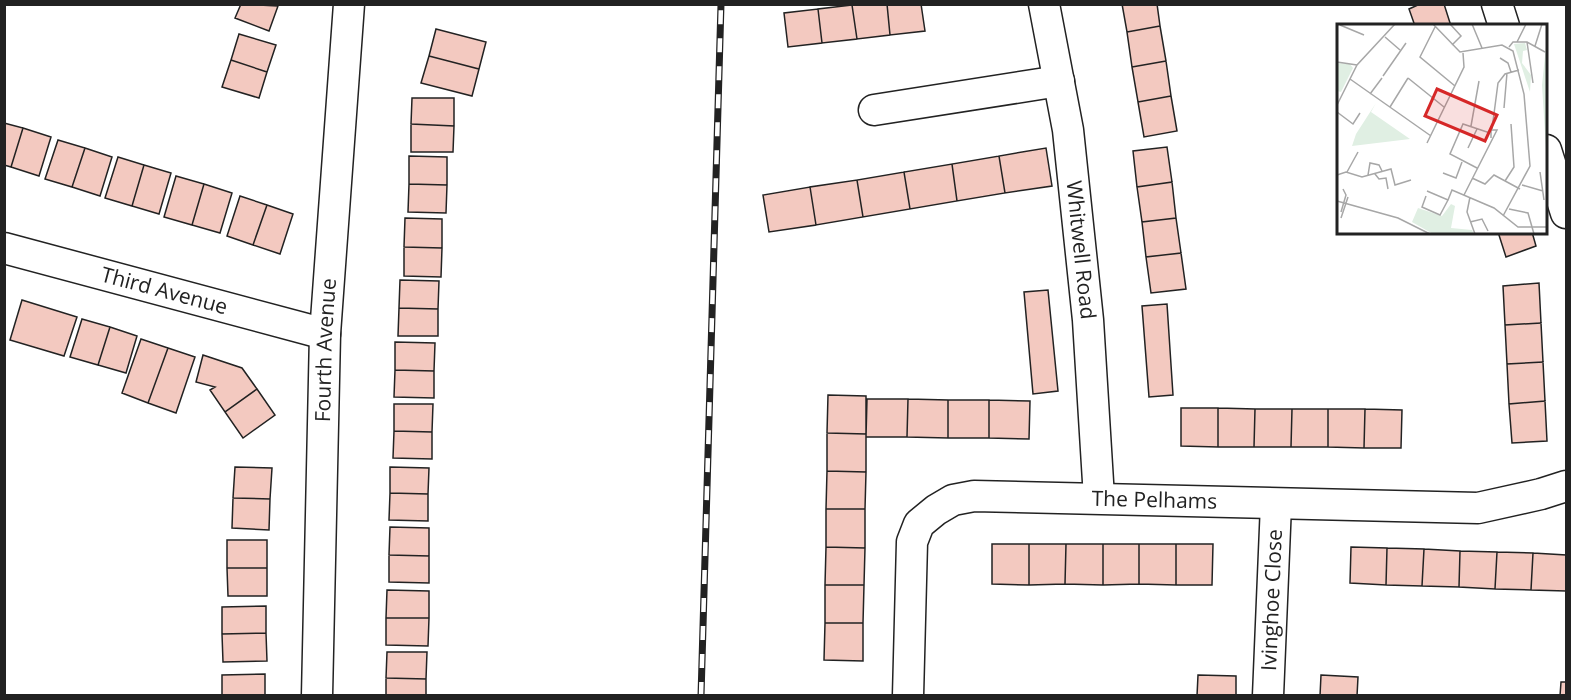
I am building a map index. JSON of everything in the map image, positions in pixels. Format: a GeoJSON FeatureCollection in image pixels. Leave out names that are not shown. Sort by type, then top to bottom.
{"type":"FeatureCollection","features":[{"type":"Feature","properties":{"kind":"street","name":"Fourth Avenue"},"geometry":{"type":"LineString","coordinates":[[317,696],[325,334],[349,4]]}},
{"type":"Feature","properties":{"kind":"street","name":"Whitwell Road"},"geometry":{"type":"LineString","coordinates":[[1044,4],[1068,130],[1088,320],[1099,498]]}},
{"type":"Feature","properties":{"kind":"street"},"geometry":{"type":"LineString","coordinates":[[1497,4],[1503,24]]}},
{"type":"Feature","properties":{"kind":"street"},"geometry":{"type":"LineString","coordinates":[[874,110],[1059,81]]}},
{"type":"Feature","properties":{"kind":"street"},"geometry":{"type":"LineString","coordinates":[[1547,156],[1566,213]]}},
{"type":"Feature","properties":{"kind":"street","name":"Third Avenue"},"geometry":{"type":"LineString","coordinates":[[4,248],[325,334]]}},
{"type":"Feature","properties":{"kind":"street","name":"The Pelhams"},"geometry":{"type":"LineString","coordinates":[[908,696],[912,542],[919,524],[953,500],[974,496],[1478,508],[1566,486]]}},
{"type":"Feature","properties":{"kind":"street","name":"Ivinghoe Close"},"geometry":{"type":"LineString","coordinates":[[1268,696],[1276,504]]}},
{"type":"Feature","properties":{"kind":"building"},"geometry":{"type":"Polygon","coordinates":[[[241,4],[278,6],[269,31],[235,18],[241,4]]]}},
{"type":"Feature","properties":{"kind":"building"},"geometry":{"type":"Polygon","coordinates":[[[887,4],[890,35],[857,39],[852,5],[887,4]]]}},
{"type":"Feature","properties":{"kind":"building"},"geometry":{"type":"Polygon","coordinates":[[[887,4],[921,4],[925,31],[890,35],[887,4]]]}},
{"type":"Feature","properties":{"kind":"building"},"geometry":{"type":"Polygon","coordinates":[[[1122,4],[1157,4],[1160,26],[1127,32],[1122,4]]]}},
{"type":"Feature","properties":{"kind":"building"},"geometry":{"type":"Polygon","coordinates":[[[1420,4],[1444,4],[1450,24],[1414,24],[1409,9],[1420,4]]]}},
{"type":"Feature","properties":{"kind":"building"},"geometry":{"type":"Polygon","coordinates":[[[852,5],[857,39],[822,43],[818,9],[852,5]]]}},
{"type":"Feature","properties":{"kind":"building"},"geometry":{"type":"Polygon","coordinates":[[[818,9],[822,43],[788,47],[784,13],[818,9]]]}},
{"type":"Feature","properties":{"kind":"building"},"geometry":{"type":"Polygon","coordinates":[[[1160,26],[1166,61],[1132,67],[1127,32],[1160,26]]]}},
{"type":"Feature","properties":{"kind":"building"},"geometry":{"type":"Polygon","coordinates":[[[436,29],[486,42],[479,69],[429,56],[436,29]]]}},
{"type":"Feature","properties":{"kind":"building"},"geometry":{"type":"Polygon","coordinates":[[[239,34],[276,45],[267,72],[231,60],[239,34]]]}},
{"type":"Feature","properties":{"kind":"building"},"geometry":{"type":"Polygon","coordinates":[[[429,56],[479,69],[472,96],[421,83],[429,56]]]}},
{"type":"Feature","properties":{"kind":"building"},"geometry":{"type":"Polygon","coordinates":[[[231,60],[267,72],[259,98],[222,87],[231,60]]]}},
{"type":"Feature","properties":{"kind":"building"},"geometry":{"type":"Polygon","coordinates":[[[1166,61],[1171,96],[1138,102],[1132,67],[1166,61]]]}},
{"type":"Feature","properties":{"kind":"building"},"geometry":{"type":"Polygon","coordinates":[[[1171,96],[1177,131],[1144,137],[1138,102],[1171,96]]]}},
{"type":"Feature","properties":{"kind":"building"},"geometry":{"type":"Polygon","coordinates":[[[412,98],[454,98],[454,126],[411,124],[412,98]]]}},
{"type":"Feature","properties":{"kind":"building"},"geometry":{"type":"Polygon","coordinates":[[[4,123],[23,128],[11,167],[4,165],[4,123]]]}},
{"type":"Feature","properties":{"kind":"building"},"geometry":{"type":"Polygon","coordinates":[[[411,124],[454,126],[453,152],[411,152],[411,124]]]}},
{"type":"Feature","properties":{"kind":"building"},"geometry":{"type":"Polygon","coordinates":[[[23,128],[51,137],[39,176],[11,167],[23,128]]]}},
{"type":"Feature","properties":{"kind":"building"},"geometry":{"type":"Polygon","coordinates":[[[58,140],[85,148],[72,187],[45,179],[58,140]]]}},
{"type":"Feature","properties":{"kind":"building"},"geometry":{"type":"Polygon","coordinates":[[[1167,147],[1172,182],[1137,187],[1133,151],[1167,147]]]}},
{"type":"Feature","properties":{"kind":"building"},"geometry":{"type":"Polygon","coordinates":[[[85,148],[112,157],[100,196],[72,187],[85,148]]]}},
{"type":"Feature","properties":{"kind":"building"},"geometry":{"type":"Polygon","coordinates":[[[1046,148],[1052,186],[1005,193],[999,156],[1046,148]]]}},
{"type":"Feature","properties":{"kind":"building"},"geometry":{"type":"Polygon","coordinates":[[[409,156],[447,157],[447,185],[409,184],[409,156]]]}},
{"type":"Feature","properties":{"kind":"building"},"geometry":{"type":"Polygon","coordinates":[[[999,156],[1005,193],[957,201],[952,164],[999,156]]]}},
{"type":"Feature","properties":{"kind":"building"},"geometry":{"type":"Polygon","coordinates":[[[118,157],[144,165],[132,206],[105,198],[118,157]]]}},
{"type":"Feature","properties":{"kind":"building"},"geometry":{"type":"Polygon","coordinates":[[[952,164],[957,201],[910,209],[904,172],[952,164]]]}},
{"type":"Feature","properties":{"kind":"building"},"geometry":{"type":"Polygon","coordinates":[[[144,165],[171,173],[159,214],[132,206],[144,165]]]}},
{"type":"Feature","properties":{"kind":"building"},"geometry":{"type":"Polygon","coordinates":[[[904,172],[910,209],[863,217],[857,180],[904,172]]]}},
{"type":"Feature","properties":{"kind":"building"},"geometry":{"type":"Polygon","coordinates":[[[176,176],[204,184],[192,225],[164,217],[176,176]]]}},
{"type":"Feature","properties":{"kind":"building"},"geometry":{"type":"Polygon","coordinates":[[[857,180],[863,217],[816,225],[810,187],[857,180]]]}},
{"type":"Feature","properties":{"kind":"building"},"geometry":{"type":"Polygon","coordinates":[[[1172,182],[1176,218],[1142,222],[1137,187],[1172,182]]]}},
{"type":"Feature","properties":{"kind":"building"},"geometry":{"type":"Polygon","coordinates":[[[204,184],[232,193],[220,233],[192,225],[204,184]]]}},
{"type":"Feature","properties":{"kind":"building"},"geometry":{"type":"Polygon","coordinates":[[[409,184],[447,185],[446,213],[408,212],[409,184]]]}},
{"type":"Feature","properties":{"kind":"building"},"geometry":{"type":"Polygon","coordinates":[[[810,187],[816,225],[769,232],[763,195],[810,187]]]}},
{"type":"Feature","properties":{"kind":"building"},"geometry":{"type":"Polygon","coordinates":[[[240,196],[267,205],[253,245],[227,236],[240,196]]]}},
{"type":"Feature","properties":{"kind":"building"},"geometry":{"type":"Polygon","coordinates":[[[267,205],[293,214],[280,254],[253,245],[267,205]]]}},
{"type":"Feature","properties":{"kind":"building"},"geometry":{"type":"Polygon","coordinates":[[[405,218],[442,219],[442,248],[404,247],[405,218]]]}},
{"type":"Feature","properties":{"kind":"building"},"geometry":{"type":"Polygon","coordinates":[[[1176,218],[1181,253],[1146,257],[1142,222],[1176,218]]]}},
{"type":"Feature","properties":{"kind":"building"},"geometry":{"type":"Polygon","coordinates":[[[1499,234],[1533,234],[1536,246],[1506,257],[1499,234]]]}},
{"type":"Feature","properties":{"kind":"building"},"geometry":{"type":"Polygon","coordinates":[[[404,247],[442,248],[441,277],[404,276],[404,247]]]}},
{"type":"Feature","properties":{"kind":"building"},"geometry":{"type":"Polygon","coordinates":[[[1181,253],[1186,289],[1151,293],[1146,257],[1181,253]]]}},
{"type":"Feature","properties":{"kind":"building"},"geometry":{"type":"Polygon","coordinates":[[[400,280],[439,281],[438,309],[399,308],[400,280]]]}},
{"type":"Feature","properties":{"kind":"building"},"geometry":{"type":"Polygon","coordinates":[[[1539,283],[1541,323],[1505,325],[1503,286],[1539,283]]]}},
{"type":"Feature","properties":{"kind":"building"},"geometry":{"type":"Polygon","coordinates":[[[1048,290],[1058,391],[1033,394],[1024,292],[1048,290]]]}},
{"type":"Feature","properties":{"kind":"building"},"geometry":{"type":"Polygon","coordinates":[[[22,300],[77,317],[64,356],[10,340],[22,300]]]}},
{"type":"Feature","properties":{"kind":"building"},"geometry":{"type":"Polygon","coordinates":[[[1167,304],[1173,395],[1149,397],[1142,306],[1167,304]]]}},
{"type":"Feature","properties":{"kind":"building"},"geometry":{"type":"Polygon","coordinates":[[[399,308],[438,309],[438,336],[398,336],[399,308]]]}},
{"type":"Feature","properties":{"kind":"building"},"geometry":{"type":"Polygon","coordinates":[[[82,319],[110,327],[98,365],[70,357],[82,319]]]}},
{"type":"Feature","properties":{"kind":"building"},"geometry":{"type":"Polygon","coordinates":[[[1541,323],[1543,362],[1507,364],[1505,325],[1541,323]]]}},
{"type":"Feature","properties":{"kind":"building"},"geometry":{"type":"Polygon","coordinates":[[[110,327],[137,336],[126,373],[98,365],[110,327]]]}},
{"type":"Feature","properties":{"kind":"building"},"geometry":{"type":"Polygon","coordinates":[[[141,339],[168,348],[148,403],[122,393],[141,339]]]}},
{"type":"Feature","properties":{"kind":"building"},"geometry":{"type":"Polygon","coordinates":[[[395,342],[435,343],[434,371],[395,370],[395,342]]]}},
{"type":"Feature","properties":{"kind":"building"},"geometry":{"type":"Polygon","coordinates":[[[168,348],[195,357],[176,413],[148,403],[168,348]]]}},
{"type":"Feature","properties":{"kind":"building"},"geometry":{"type":"Polygon","coordinates":[[[203,355],[242,368],[257,389],[225,412],[210,390],[215,387],[196,382],[203,355]]]}},
{"type":"Feature","properties":{"kind":"building"},"geometry":{"type":"Polygon","coordinates":[[[1543,362],[1545,401],[1509,404],[1507,364],[1543,362]]]}},
{"type":"Feature","properties":{"kind":"building"},"geometry":{"type":"Polygon","coordinates":[[[395,370],[434,371],[434,398],[394,397],[395,370]]]}},
{"type":"Feature","properties":{"kind":"building"},"geometry":{"type":"Polygon","coordinates":[[[257,389],[275,415],[243,438],[225,412],[257,389]]]}},
{"type":"Feature","properties":{"kind":"building"},"geometry":{"type":"Polygon","coordinates":[[[828,395],[866,396],[866,434],[827,433],[828,395]]]}},
{"type":"Feature","properties":{"kind":"building"},"geometry":{"type":"Polygon","coordinates":[[[867,399],[908,399],[907,437],[866,437],[867,399]]]}},
{"type":"Feature","properties":{"kind":"building"},"geometry":{"type":"Polygon","coordinates":[[[908,399],[948,400],[948,438],[907,437],[908,399]]]}},
{"type":"Feature","properties":{"kind":"building"},"geometry":{"type":"Polygon","coordinates":[[[948,400],[989,400],[989,438],[948,438],[948,400]]]}},
{"type":"Feature","properties":{"kind":"building"},"geometry":{"type":"Polygon","coordinates":[[[989,400],[1030,401],[1029,439],[989,438],[989,400]]]}},
{"type":"Feature","properties":{"kind":"building"},"geometry":{"type":"Polygon","coordinates":[[[1545,401],[1547,441],[1512,443],[1509,404],[1545,401]]]}},
{"type":"Feature","properties":{"kind":"building"},"geometry":{"type":"Polygon","coordinates":[[[394,404],[433,404],[432,432],[394,431],[394,404]]]}},
{"type":"Feature","properties":{"kind":"building"},"geometry":{"type":"Polygon","coordinates":[[[1181,408],[1218,408],[1218,447],[1181,446],[1181,408]]]}},
{"type":"Feature","properties":{"kind":"building"},"geometry":{"type":"Polygon","coordinates":[[[1218,408],[1255,409],[1254,447],[1218,447],[1218,408]]]}},
{"type":"Feature","properties":{"kind":"building"},"geometry":{"type":"Polygon","coordinates":[[[1255,409],[1292,409],[1291,447],[1254,447],[1255,409]]]}},
{"type":"Feature","properties":{"kind":"building"},"geometry":{"type":"Polygon","coordinates":[[[1292,409],[1328,409],[1328,447],[1291,447],[1292,409]]]}},
{"type":"Feature","properties":{"kind":"building"},"geometry":{"type":"Polygon","coordinates":[[[1328,409],[1365,409],[1364,448],[1328,447],[1328,409]]]}},
{"type":"Feature","properties":{"kind":"building"},"geometry":{"type":"Polygon","coordinates":[[[1365,409],[1402,410],[1401,448],[1364,448],[1365,409]]]}},
{"type":"Feature","properties":{"kind":"building"},"geometry":{"type":"Polygon","coordinates":[[[394,431],[432,432],[432,459],[393,458],[394,431]]]}},
{"type":"Feature","properties":{"kind":"building"},"geometry":{"type":"Polygon","coordinates":[[[827,433],[866,434],[866,472],[827,471],[827,433]]]}},
{"type":"Feature","properties":{"kind":"building"},"geometry":{"type":"Polygon","coordinates":[[[235,467],[272,468],[270,499],[233,498],[235,467]]]}},
{"type":"Feature","properties":{"kind":"building"},"geometry":{"type":"Polygon","coordinates":[[[390,467],[429,468],[428,494],[390,493],[390,467]]]}},
{"type":"Feature","properties":{"kind":"building"},"geometry":{"type":"Polygon","coordinates":[[[827,471],[866,472],[865,509],[826,509],[827,471]]]}},
{"type":"Feature","properties":{"kind":"building"},"geometry":{"type":"Polygon","coordinates":[[[390,493],[428,494],[428,521],[389,520],[390,493]]]}},
{"type":"Feature","properties":{"kind":"building"},"geometry":{"type":"Polygon","coordinates":[[[233,498],[270,499],[269,530],[232,528],[233,498]]]}},
{"type":"Feature","properties":{"kind":"building"},"geometry":{"type":"Polygon","coordinates":[[[826,509],[865,509],[865,548],[826,547],[826,509]]]}},
{"type":"Feature","properties":{"kind":"building"},"geometry":{"type":"Polygon","coordinates":[[[390,527],[429,528],[429,556],[389,555],[390,527]]]}},
{"type":"Feature","properties":{"kind":"building"},"geometry":{"type":"Polygon","coordinates":[[[227,540],[267,540],[267,568],[227,568],[227,540]]]}},
{"type":"Feature","properties":{"kind":"building"},"geometry":{"type":"Polygon","coordinates":[[[992,544],[1029,544],[1029,585],[992,584],[992,544]]]}},
{"type":"Feature","properties":{"kind":"building"},"geometry":{"type":"Polygon","coordinates":[[[1029,544],[1066,544],[1065,584],[1029,585],[1029,544]]]}},
{"type":"Feature","properties":{"kind":"building"},"geometry":{"type":"Polygon","coordinates":[[[1066,544],[1103,544],[1103,585],[1065,584],[1066,544]]]}},
{"type":"Feature","properties":{"kind":"building"},"geometry":{"type":"Polygon","coordinates":[[[1103,544],[1139,544],[1139,584],[1103,585],[1103,544]]]}},
{"type":"Feature","properties":{"kind":"building"},"geometry":{"type":"Polygon","coordinates":[[[1139,544],[1176,544],[1176,585],[1139,584],[1139,544]]]}},
{"type":"Feature","properties":{"kind":"building"},"geometry":{"type":"Polygon","coordinates":[[[1176,544],[1213,544],[1212,585],[1176,585],[1176,544]]]}},
{"type":"Feature","properties":{"kind":"building"},"geometry":{"type":"Polygon","coordinates":[[[826,547],[865,548],[864,585],[825,585],[826,547]]]}},
{"type":"Feature","properties":{"kind":"building"},"geometry":{"type":"Polygon","coordinates":[[[1351,547],[1387,548],[1386,585],[1350,583],[1351,547]]]}},
{"type":"Feature","properties":{"kind":"building"},"geometry":{"type":"Polygon","coordinates":[[[1387,548],[1424,549],[1422,586],[1386,585],[1387,548]]]}},
{"type":"Feature","properties":{"kind":"building"},"geometry":{"type":"Polygon","coordinates":[[[1424,549],[1460,551],[1459,587],[1422,586],[1424,549]]]}},
{"type":"Feature","properties":{"kind":"building"},"geometry":{"type":"Polygon","coordinates":[[[1460,551],[1497,552],[1495,589],[1459,587],[1460,551]]]}},
{"type":"Feature","properties":{"kind":"building"},"geometry":{"type":"Polygon","coordinates":[[[1497,552],[1533,553],[1531,590],[1495,589],[1497,552]]]}},
{"type":"Feature","properties":{"kind":"building"},"geometry":{"type":"Polygon","coordinates":[[[1533,553],[1566,555],[1566,591],[1531,590],[1533,553]]]}},
{"type":"Feature","properties":{"kind":"building"},"geometry":{"type":"Polygon","coordinates":[[[389,555],[429,556],[429,583],[389,582],[389,555]]]}},
{"type":"Feature","properties":{"kind":"building"},"geometry":{"type":"Polygon","coordinates":[[[227,568],[267,568],[267,596],[228,596],[227,568]]]}},
{"type":"Feature","properties":{"kind":"building"},"geometry":{"type":"Polygon","coordinates":[[[825,585],[864,585],[863,623],[825,623],[825,585]]]}},
{"type":"Feature","properties":{"kind":"building"},"geometry":{"type":"Polygon","coordinates":[[[387,590],[429,591],[429,618],[386,618],[387,590]]]}},
{"type":"Feature","properties":{"kind":"building"},"geometry":{"type":"Polygon","coordinates":[[[266,606],[266,633],[222,634],[222,607],[266,606]]]}},
{"type":"Feature","properties":{"kind":"building"},"geometry":{"type":"Polygon","coordinates":[[[386,618],[429,618],[428,646],[386,645],[386,618]]]}},
{"type":"Feature","properties":{"kind":"building"},"geometry":{"type":"Polygon","coordinates":[[[825,623],[863,623],[863,661],[824,660],[825,623]]]}},
{"type":"Feature","properties":{"kind":"building"},"geometry":{"type":"Polygon","coordinates":[[[266,633],[267,661],[223,662],[222,634],[266,633]]]}},
{"type":"Feature","properties":{"kind":"building"},"geometry":{"type":"Polygon","coordinates":[[[387,652],[427,652],[426,679],[386,678],[387,652]]]}},
{"type":"Feature","properties":{"kind":"building"},"geometry":{"type":"Polygon","coordinates":[[[265,674],[265,696],[222,696],[222,675],[265,674]]]}},
{"type":"Feature","properties":{"kind":"building"},"geometry":{"type":"Polygon","coordinates":[[[1198,675],[1236,676],[1236,696],[1197,696],[1198,675]]]}},
{"type":"Feature","properties":{"kind":"building"},"geometry":{"type":"Polygon","coordinates":[[[1321,675],[1358,677],[1357,696],[1320,696],[1321,675]]]}},
{"type":"Feature","properties":{"kind":"building"},"geometry":{"type":"Polygon","coordinates":[[[386,678],[426,679],[426,696],[386,696],[386,678]]]}},
{"type":"Feature","properties":{"kind":"building"},"geometry":{"type":"Polygon","coordinates":[[[1561,682],[1566,682],[1566,696],[1560,696],[1561,682]]]}},
{"type":"Feature","properties":{"kind":"railway"},"geometry":{"type":"LineString","coordinates":[[701,696],[721,4]]}}]}
